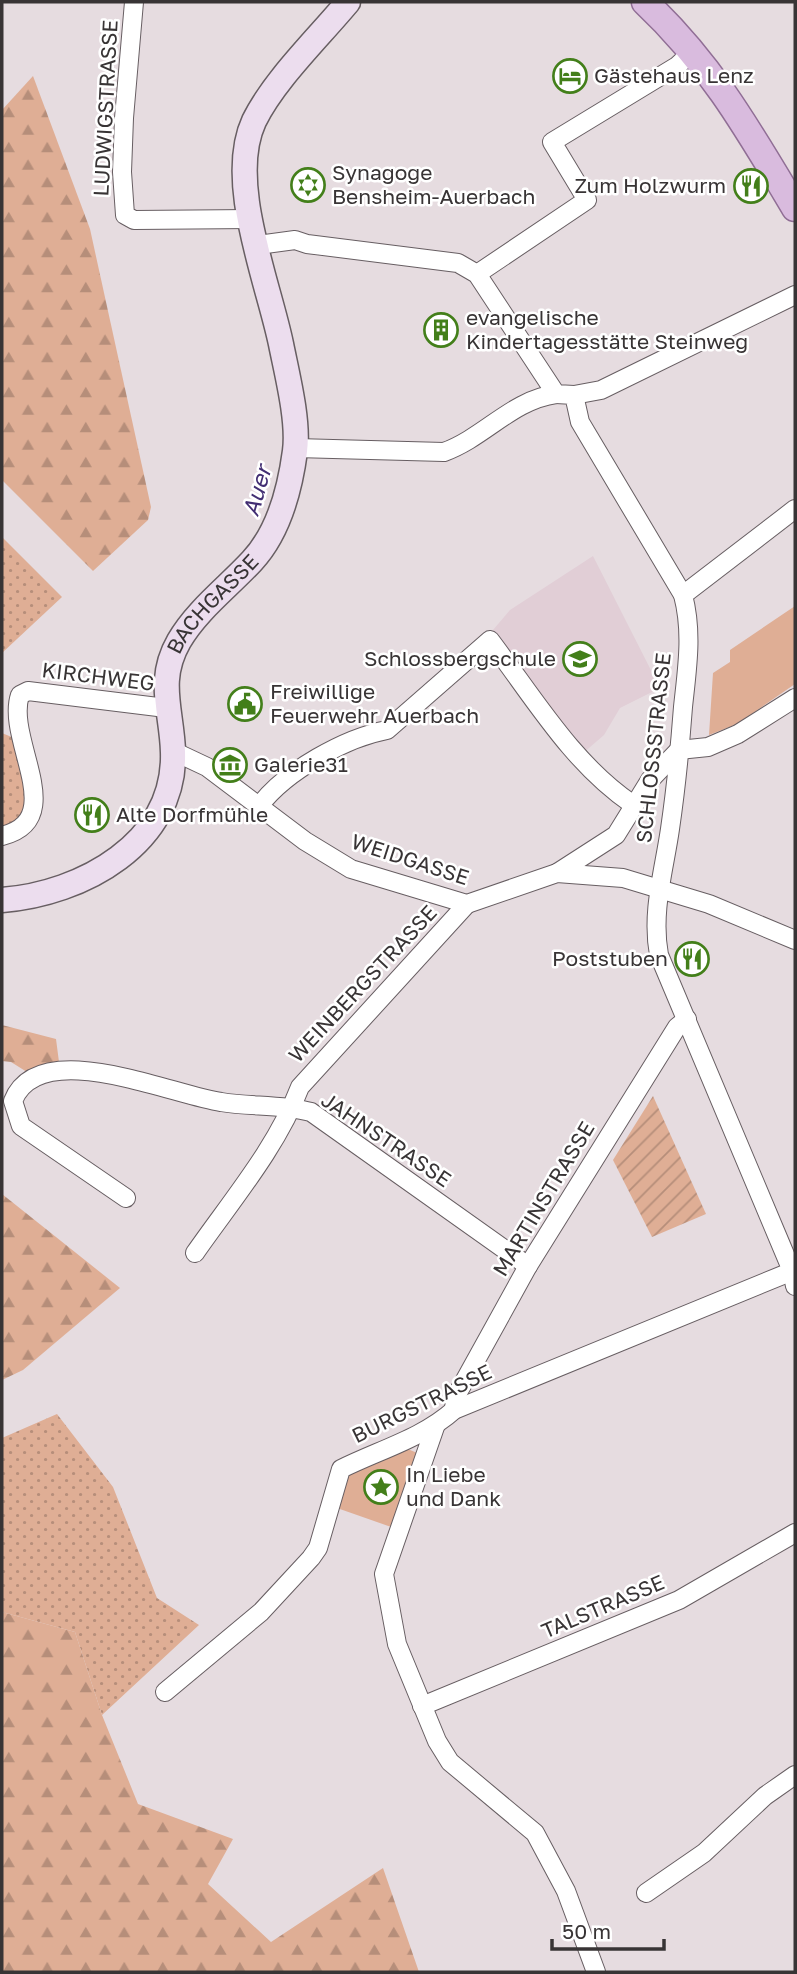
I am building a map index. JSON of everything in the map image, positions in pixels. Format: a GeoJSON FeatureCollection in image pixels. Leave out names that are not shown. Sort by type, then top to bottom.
{"type":"FeatureCollection","features":[{"type":"Feature","properties":{"kind":"main road","name":"BACHGASSE"},"geometry":{"type":"LineString","coordinates":[[2,900],[59,889],[91,875],[141,840],[165,802],[173,751],[166,708],[169,670],[179,642],[199,614],[254,559],[269,536],[284,502],[296,448],[289,382],[251,219],[244,151],[255,120],[281,82],[348,2]]}},
{"type":"Feature","properties":{"kind":"main road"},"geometry":{"type":"LineString","coordinates":[[645,2],[693,51],[729,97],[795,208]]}},
{"type":"Feature","properties":{"kind":"street","name":"LUDWIGSTRASSE"},"geometry":{"type":"LineString","coordinates":[[134,2],[124,118],[122,206],[125,215],[134,220],[251,219]]}},
{"type":"Feature","properties":{"kind":"street"},"geometry":{"type":"LineString","coordinates":[[477,274],[587,200],[552,142],[677,66],[693,51]]}},
{"type":"Feature","properties":{"kind":"street"},"geometry":{"type":"LineString","coordinates":[[258,245],[295,240],[307,244],[458,262],[477,274],[556,394]]}},
{"type":"Feature","properties":{"kind":"street"},"geometry":{"type":"LineString","coordinates":[[296,448],[444,452],[464,444],[519,405],[556,394],[574,395],[601,390],[795,295]]}},
{"type":"Feature","properties":{"kind":"street","name":"SCHLOSSSTRASSE"},"geometry":{"type":"LineString","coordinates":[[574,395],[580,422],[683,596],[689,617],[680,750],[659,889],[655,935],[659,955],[794,1275]]}},
{"type":"Feature","properties":{"kind":"street"},"geometry":{"type":"LineString","coordinates":[[683,596],[795,509]]}},
{"type":"Feature","properties":{"kind":"street"},"geometry":{"type":"LineString","coordinates":[[260,804],[273,787],[311,763],[369,733],[387,730],[490,640],[576,755],[607,786],[632,804]]}},
{"type":"Feature","properties":{"kind":"street","name":"KIRCHWEG"},"geometry":{"type":"LineString","coordinates":[[2,836],[19,830],[27,822],[35,802],[21,744],[17,705],[20,695],[28,691],[166,708]]}},
{"type":"Feature","properties":{"kind":"street"},"geometry":{"type":"LineString","coordinates":[[557,873],[616,835],[632,804],[650,780],[680,750],[708,747],[738,734],[795,698]]}},
{"type":"Feature","properties":{"kind":"street","name":"WEIDGASSE"},"geometry":{"type":"LineString","coordinates":[[173,751],[207,766],[260,804],[304,841],[351,869],[467,905],[557,873],[624,878],[709,904],[795,940]]}},
{"type":"Feature","properties":{"kind":"street","name":"WEINBERGSTRASSE"},"geometry":{"type":"LineString","coordinates":[[292,1107],[300,1087],[467,905]]}},
{"type":"Feature","properties":{"kind":"street","name":"MARTINSTRASSE"},"geometry":{"type":"LineString","coordinates":[[454,1410],[455,1398],[528,1266],[677,1027],[687,1019]]}},
{"type":"Feature","properties":{"kind":"street"},"geometry":{"type":"LineString","coordinates":[[126,1198],[21,1126],[13,1101],[26,1082],[52,1072],[79,1069],[219,1102],[292,1107]]}},
{"type":"Feature","properties":{"kind":"street","name":"JAHNSTRASSE"},"geometry":{"type":"LineString","coordinates":[[195,1253],[263,1156],[292,1107],[325,1120],[528,1266]]}},
{"type":"Feature","properties":{"kind":"street","name":"BURGSTRASSE"},"geometry":{"type":"LineString","coordinates":[[165,1692],[261,1612],[303,1568],[318,1548],[341,1469],[385,1447],[435,1427],[454,1410],[794,1275]]}},
{"type":"Feature","properties":{"kind":"street"},"geometry":{"type":"LineString","coordinates":[[435,1427],[384,1574],[397,1644],[422,1706],[450,1762],[535,1833],[566,1891],[596,1972]]}},
{"type":"Feature","properties":{"kind":"street","name":"TALSTRASSE"},"geometry":{"type":"LineString","coordinates":[[422,1706],[679,1600],[795,1533]]}},
{"type":"Feature","properties":{"kind":"street"},"geometry":{"type":"LineString","coordinates":[[646,1893],[704,1853],[765,1796],[795,1775]]}},
{"type":"Feature","properties":{"kind":"shaded area","name":"Schlossbergschule"},"geometry":{"type":"Polygon","coordinates":[[[593,556],[660,688],[620,708],[604,735],[582,754],[493,630],[510,610],[593,556]]]}},
{"type":"Feature","properties":{"kind":"green space"},"geometry":{"type":"Polygon","coordinates":[[[33,76],[90,229],[151,507],[148,520],[93,571],[2,480],[2,110],[33,76]]]}},
{"type":"Feature","properties":{"kind":"green space"},"geometry":{"type":"Polygon","coordinates":[[[2,537],[62,597],[2,653],[2,537]]]}},
{"type":"Feature","properties":{"kind":"green space"},"geometry":{"type":"Polygon","coordinates":[[[795,606],[795,684],[737,724],[709,735],[713,673],[730,662],[730,650],[795,606]]]}},
{"type":"Feature","properties":{"kind":"green space"},"geometry":{"type":"Polygon","coordinates":[[[2,733],[14,738],[30,798],[22,819],[2,832],[2,733]]]}},
{"type":"Feature","properties":{"kind":"green space"},"geometry":{"type":"Polygon","coordinates":[[[2,1025],[56,1039],[59,1062],[27,1072],[11,1062],[2,1061],[2,1025]]]}},
{"type":"Feature","properties":{"kind":"green space"},"geometry":{"type":"Polygon","coordinates":[[[653,1096],[706,1214],[652,1237],[613,1160],[653,1096]]]}},
{"type":"Feature","properties":{"kind":"green space"},"geometry":{"type":"Polygon","coordinates":[[[2,1194],[120,1288],[23,1370],[2,1380],[2,1194]]]}},
{"type":"Feature","properties":{"kind":"green space"},"geometry":{"type":"Polygon","coordinates":[[[57,1414],[113,1487],[157,1598],[199,1625],[102,1715],[75,1632],[2,1612],[2,1438],[57,1414]]]}},
{"type":"Feature","properties":{"kind":"green space"},"geometry":{"type":"Polygon","coordinates":[[[405,1448],[420,1454],[394,1528],[337,1508],[348,1474],[405,1448]]]}},
{"type":"Feature","properties":{"kind":"green space"},"geometry":{"type":"Polygon","coordinates":[[[2,1612],[75,1632],[102,1715],[138,1804],[233,1839],[208,1884],[271,1942],[383,1868],[419,1972],[2,1972],[2,1612]]]}},
{"type":"Feature","properties":{"kind":"place","name":"Gästehaus Lenz"},"geometry":{"type":"Point","coordinates":[570,76]}},
{"type":"Feature","properties":{"kind":"place","name":"Synagoge Bensheim-Auerbach"},"geometry":{"type":"Point","coordinates":[308,185]}},
{"type":"Feature","properties":{"kind":"place","name":"Zum Holzwurm"},"geometry":{"type":"Point","coordinates":[751,186]}},
{"type":"Feature","properties":{"kind":"place","name":"evangelische Kindertagesstätte Steinweg"},"geometry":{"type":"Point","coordinates":[441,330]}},
{"type":"Feature","properties":{"kind":"place","name":"Schlossbergschule"},"geometry":{"type":"Point","coordinates":[580,659]}},
{"type":"Feature","properties":{"kind":"place","name":"Freiwillige Feuerwehr Auerbach"},"geometry":{"type":"Point","coordinates":[245,704]}},
{"type":"Feature","properties":{"kind":"place","name":"Galerie31"},"geometry":{"type":"Point","coordinates":[230,765]}},
{"type":"Feature","properties":{"kind":"place","name":"Alte Dorfmühle"},"geometry":{"type":"Point","coordinates":[92,815]}},
{"type":"Feature","properties":{"kind":"place","name":"Poststuben"},"geometry":{"type":"Point","coordinates":[692,959]}},
{"type":"Feature","properties":{"kind":"place","name":"In Liebe und Dank"},"geometry":{"type":"Point","coordinates":[381,1487]}},
{"type":"Feature","properties":{"kind":"water label","name":"Auer"},"geometry":{"type":"Point","coordinates":[257,491]}}]}
